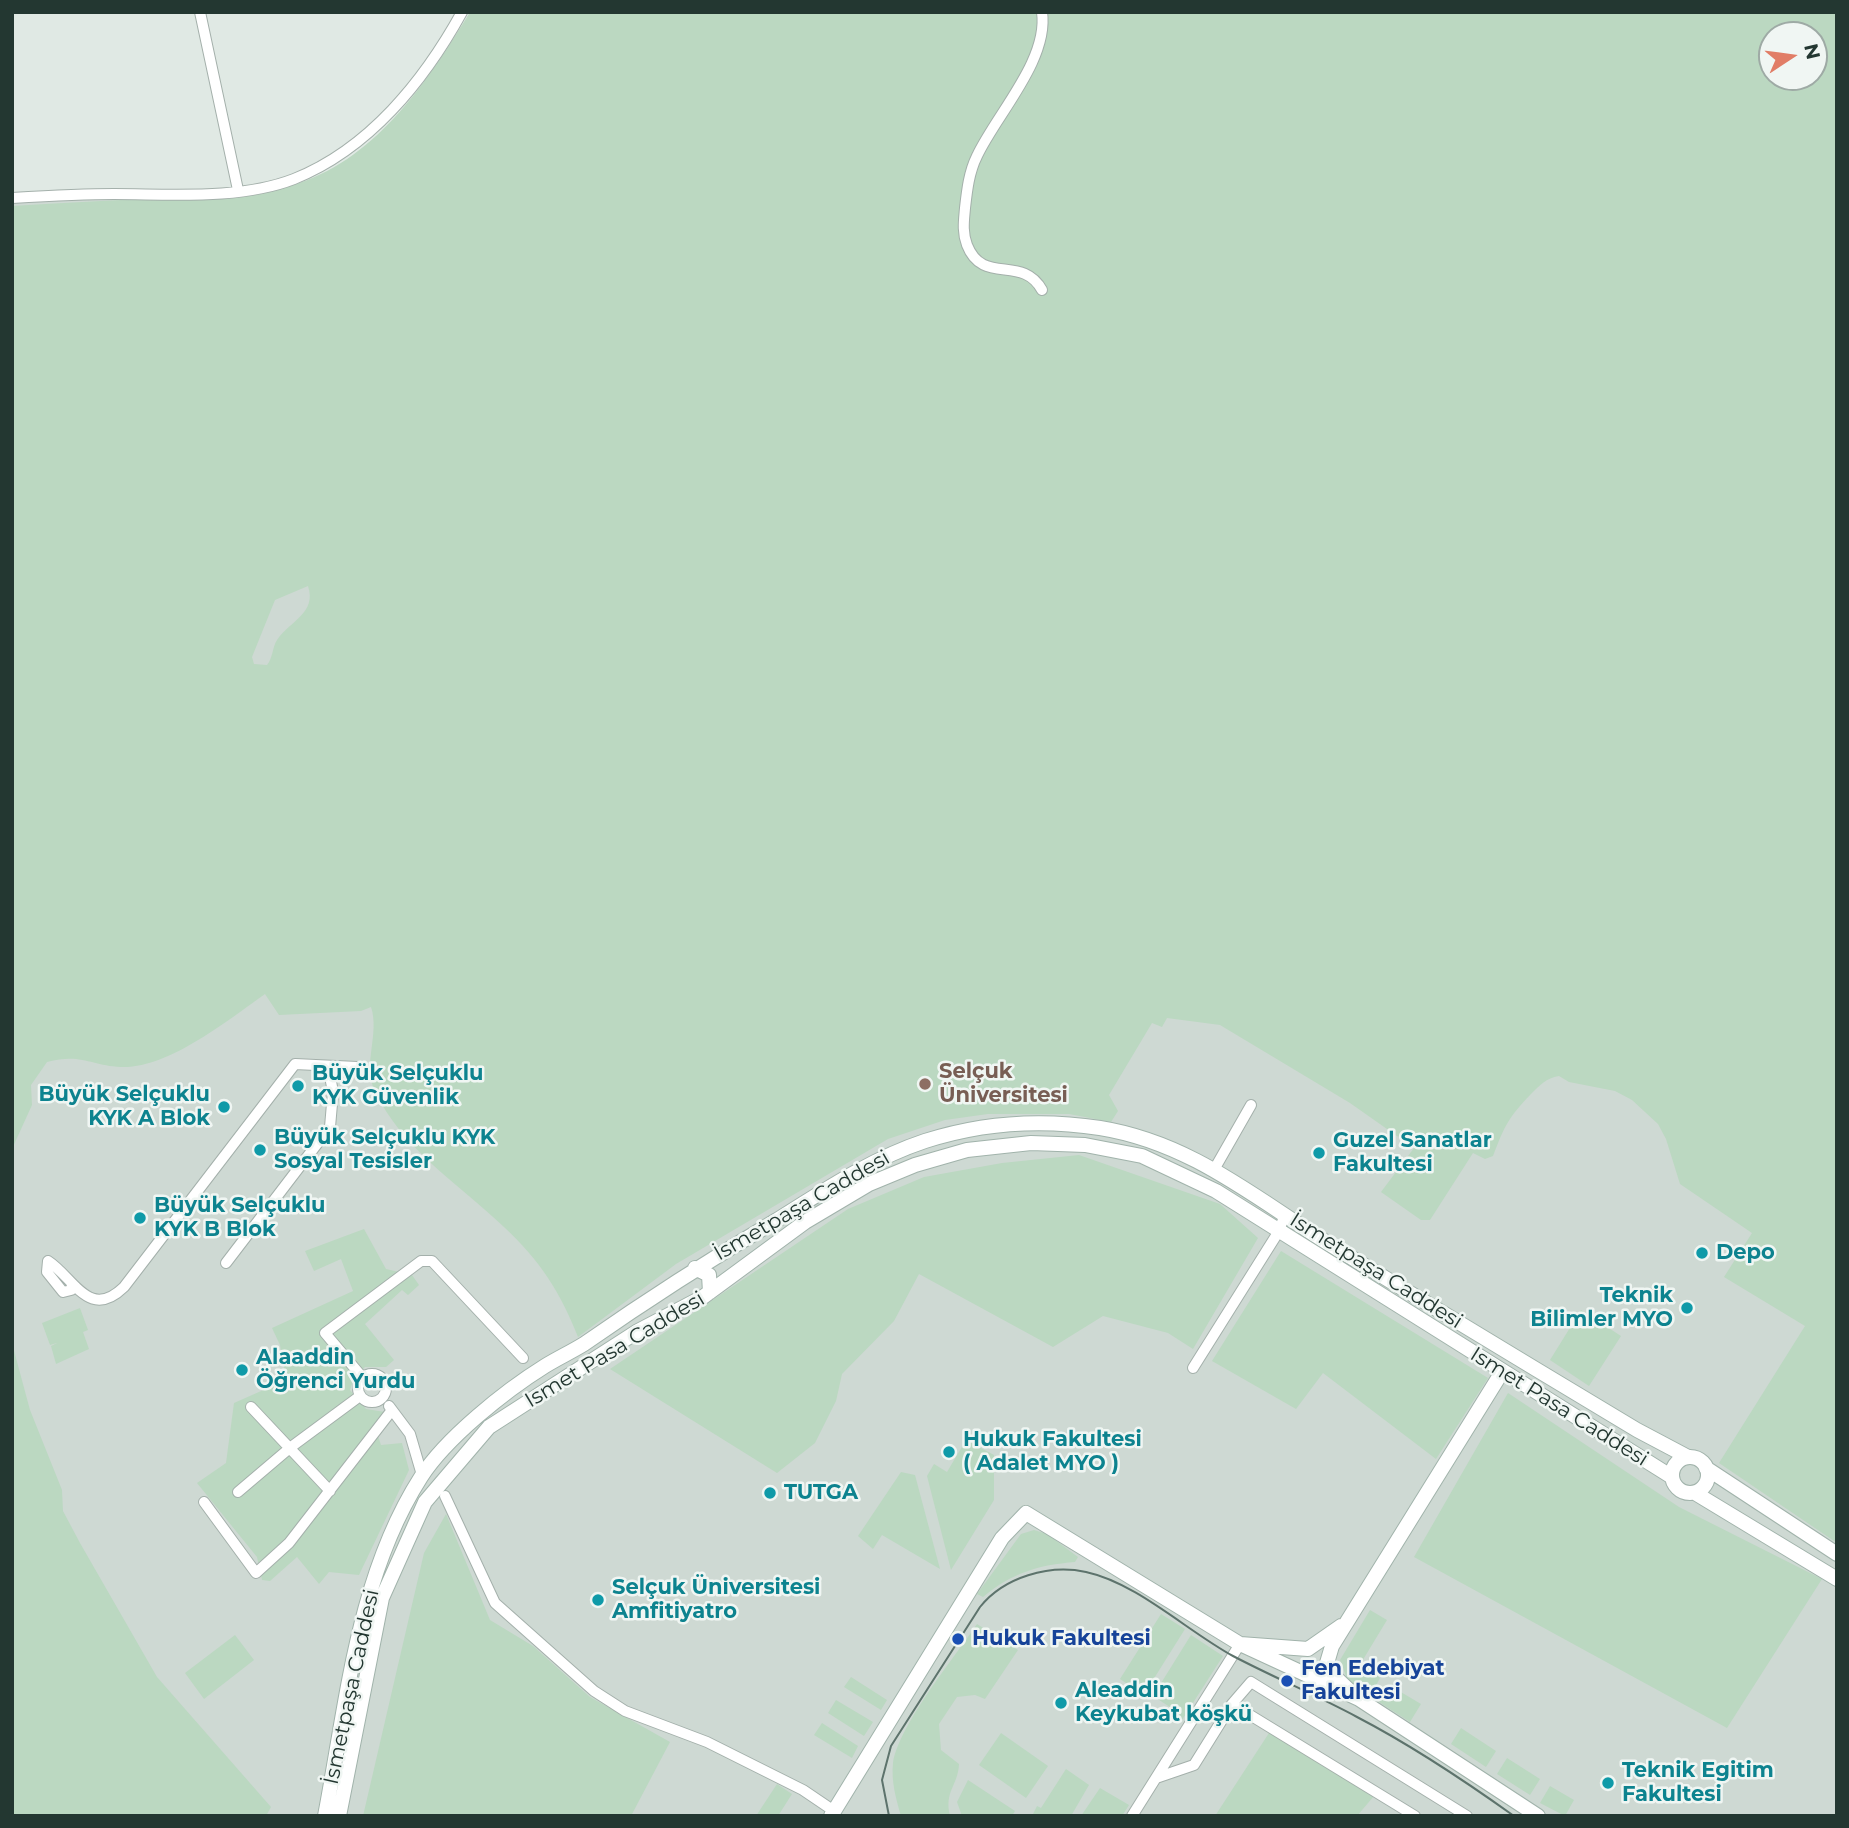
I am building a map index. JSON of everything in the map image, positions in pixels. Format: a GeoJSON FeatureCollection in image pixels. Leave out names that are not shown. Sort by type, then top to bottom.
{"type":"FeatureCollection","features":[{"type":"Feature","properties":{"kind":"main road","name":"İsmetpaşa Caddesi"},"geometry":{"type":"LineString","coordinates":[[326,1816],[367,1598],[393,1532],[422,1475],[468,1426],[520,1382],[575,1350],[682,1276],[873,1161],[927,1140],[987,1126],[1042,1123],[1102,1129],[1161,1145],[1214,1168],[1328,1243],[1626,1424],[1688,1457]]}},
{"type":"Feature","properties":{"kind":"main road","name":"Ismet Pasa Caddesi"},"geometry":{"type":"LineString","coordinates":[[339,1816],[382,1598],[425,1502],[489,1427],[638,1331],[696,1301],[805,1222],[869,1184],[915,1165],[967,1150],[1031,1143],[1084,1145],[1142,1156],[1216,1191],[1672,1477]]}},
{"type":"Feature","properties":{"kind":"main road"},"geometry":{"type":"LineString","coordinates":[[695,1268],[709,1276],[710,1292]]}},
{"type":"Feature","properties":{"kind":"main road"},"geometry":{"type":"LineString","coordinates":[[682,1276],[682,1292],[696,1301]]}},
{"type":"Feature","properties":{"kind":"main road"},"geometry":{"type":"LineString","coordinates":[[1306,1676],[1320,1675],[1327,1664],[1341,1626],[1502,1372]]}},
{"type":"Feature","properties":{"kind":"main road"},"geometry":{"type":"LineString","coordinates":[[1837,1554],[1706,1468],[1701,1461],[1688,1457],[1678,1462],[1672,1477],[1677,1489],[1695,1493],[1837,1578]]}},
{"type":"Feature","properties":{"kind":"main road"},"geometry":{"type":"LineString","coordinates":[[1695,1493],[1707,1480],[1706,1468]]}},
{"type":"Feature","properties":{"kind":"main road"},"geometry":{"type":"LineString","coordinates":[[836,1814],[1002,1538],[1026,1513],[1240,1644],[1359,1699]]}},
{"type":"Feature","properties":{"kind":"main road"},"geometry":{"type":"LineString","coordinates":[[1306,1676],[1298,1664],[1301,1655],[1341,1626]]}},
{"type":"Feature","properties":{"kind":"main road"},"geometry":{"type":"LineString","coordinates":[[1240,1644],[1321,1651],[1332,1675],[1359,1699],[1538,1816]]}},
{"type":"Feature","properties":{"kind":"street"},"geometry":{"type":"LineString","coordinates":[[200,12],[238,190]]}},
{"type":"Feature","properties":{"kind":"street"},"geometry":{"type":"LineString","coordinates":[[12,198],[238,190],[293,179],[364,137],[393,110],[462,12]]}},
{"type":"Feature","properties":{"kind":"street"},"geometry":{"type":"LineString","coordinates":[[1042,12],[1042,33],[1029,67],[974,164],[967,190],[963,228],[966,243],[978,263],[989,268],[1028,272],[1042,290]]}},
{"type":"Feature","properties":{"kind":"street"},"geometry":{"type":"LineString","coordinates":[[72,1285],[96,1299],[114,1297],[295,1065],[357,1067],[365,1076]]}},
{"type":"Feature","properties":{"kind":"street"},"geometry":{"type":"LineString","coordinates":[[226,1263],[330,1127],[333,1092],[328,1066]]}},
{"type":"Feature","properties":{"kind":"street"},"geometry":{"type":"LineString","coordinates":[[1214,1168],[1251,1105]]}},
{"type":"Feature","properties":{"kind":"street"},"geometry":{"type":"LineString","coordinates":[[1193,1368],[1279,1231],[1285,1214]]}},
{"type":"Feature","properties":{"kind":"street"},"geometry":{"type":"LineString","coordinates":[[363,1378],[325,1333],[421,1261],[432,1261],[523,1359]]}},
{"type":"Feature","properties":{"kind":"street"},"geometry":{"type":"LineString","coordinates":[[575,1350],[579,1370]]}},
{"type":"Feature","properties":{"kind":"street"},"geometry":{"type":"LineString","coordinates":[[376,1374],[383,1379],[387,1390],[382,1399],[372,1403],[360,1396],[358,1386],[363,1378],[376,1374]]}},
{"type":"Feature","properties":{"kind":"street"},"geometry":{"type":"LineString","coordinates":[[237,1492],[291,1447],[360,1396]]}},
{"type":"Feature","properties":{"kind":"street"},"geometry":{"type":"LineString","coordinates":[[382,1399],[410,1434],[422,1475]]}},
{"type":"Feature","properties":{"kind":"street"},"geometry":{"type":"LineString","coordinates":[[251,1407],[330,1491]]}},
{"type":"Feature","properties":{"kind":"street"},"geometry":{"type":"LineString","coordinates":[[204,1502],[256,1573],[289,1543],[393,1410]]}},
{"type":"Feature","properties":{"kind":"street"},"geometry":{"type":"LineString","coordinates":[[445,1496],[495,1603],[594,1691],[625,1711],[707,1742],[803,1790],[836,1814]]}},
{"type":"Feature","properties":{"kind":"street"},"geometry":{"type":"LineString","coordinates":[[1132,1816],[1240,1644]]}},
{"type":"Feature","properties":{"kind":"street"},"geometry":{"type":"LineString","coordinates":[[1156,1779],[1194,1765],[1232,1704],[1251,1682],[1466,1816]]}},
{"type":"Feature","properties":{"kind":"street"},"geometry":{"type":"LineString","coordinates":[[1232,1704],[1415,1816]]}},
{"type":"Feature","properties":{"kind":"shaded area","name":"Selçuk Üniversitesi"},"geometry":{"type":"Polygon","coordinates":[[[68,193],[1079,340],[1837,351],[1837,1816],[12,1816],[12,202],[68,193]]]}},
{"type":"Feature","properties":{"kind":"green space"},"geometry":{"type":"Polygon","coordinates":[[[470,12],[1837,12],[1837,1543],[1719,1463],[1805,1326],[1724,1277],[1752,1233],[1680,1184],[1666,1139],[1658,1124],[1632,1100],[1615,1091],[1569,1082],[1559,1076],[1544,1082],[1517,1109],[1504,1129],[1493,1156],[1485,1159],[1473,1153],[1430,1220],[1421,1220],[1381,1192],[1414,1148],[1350,1103],[1220,1025],[1167,1018],[1162,1027],[1152,1023],[1109,1095],[1118,1111],[1111,1122],[1069,1114],[988,1114],[945,1120],[888,1139],[676,1264],[578,1337],[556,1291],[528,1252],[504,1227],[433,1165],[386,1111],[371,1081],[370,1060],[374,1028],[371,1007],[361,1011],[279,1015],[265,994],[197,1041],[177,1052],[139,1066],[111,1066],[78,1059],[47,1062],[31,1085],[32,1105],[12,1149],[12,206],[231,195],[266,191],[299,183],[327,171],[353,155],[377,135],[419,89],[470,12]],[[308,586],[275,600],[252,657],[254,664],[267,665],[277,640],[306,610],[310,595],[308,586]]]}},
{"type":"Feature","properties":{"kind":"green space"},"geometry":{"type":"Polygon","coordinates":[[[1079,1155],[1220,1204],[1258,1238],[1193,1349],[1168,1333],[1103,1316],[1053,1347],[919,1274],[894,1321],[842,1374],[836,1401],[815,1443],[777,1473],[610,1369],[848,1209],[924,1177],[1002,1163],[1079,1155]]]}},
{"type":"Feature","properties":{"kind":"green space"},"geometry":{"type":"Polygon","coordinates":[[[364,1229],[386,1269],[412,1275],[419,1285],[408,1295],[402,1290],[365,1324],[394,1360],[386,1367],[365,1367],[354,1378],[350,1390],[366,1409],[385,1412],[374,1424],[381,1445],[402,1443],[409,1470],[359,1575],[329,1572],[319,1584],[297,1557],[270,1581],[262,1580],[257,1557],[197,1483],[226,1463],[234,1403],[286,1380],[280,1345],[272,1328],[353,1291],[341,1259],[314,1271],[305,1251],[364,1229]]]}},
{"type":"Feature","properties":{"kind":"green space"},"geometry":{"type":"Polygon","coordinates":[[[1281,1251],[1488,1378],[1436,1459],[1323,1373],[1296,1409],[1212,1361],[1281,1251]]]}},
{"type":"Feature","properties":{"kind":"green space"},"geometry":{"type":"Polygon","coordinates":[[[80,1308],[88,1330],[83,1332],[89,1349],[56,1364],[51,1346],[57,1343],[50,1345],[42,1323],[80,1308]]]}},
{"type":"Feature","properties":{"kind":"green space"},"geometry":{"type":"Polygon","coordinates":[[[1581,1310],[1621,1336],[1589,1386],[1550,1360],[1581,1310]]]}},
{"type":"Feature","properties":{"kind":"green space"},"geometry":{"type":"Polygon","coordinates":[[[12,1343],[30,1410],[62,1490],[63,1511],[80,1543],[157,1677],[271,1807],[266,1816],[12,1816],[12,1343]]]}},
{"type":"Feature","properties":{"kind":"green space"},"geometry":{"type":"Polygon","coordinates":[[[1508,1393],[1679,1507],[1822,1579],[1727,1728],[1414,1557],[1508,1393]]]}},
{"type":"Feature","properties":{"kind":"green space"},"geometry":{"type":"Polygon","coordinates":[[[966,1440],[994,1455],[994,1500],[951,1570],[927,1476],[934,1464],[947,1472],[966,1440]]]}},
{"type":"Feature","properties":{"kind":"green space"},"geometry":{"type":"Polygon","coordinates":[[[901,1472],[915,1475],[940,1569],[882,1535],[873,1549],[858,1536],[901,1472]]]}},
{"type":"Feature","properties":{"kind":"green space"},"geometry":{"type":"Polygon","coordinates":[[[446,1514],[490,1620],[533,1646],[590,1697],[670,1742],[631,1816],[363,1816],[424,1553],[446,1514]]]}},
{"type":"Feature","properties":{"kind":"green space"},"geometry":{"type":"Polygon","coordinates":[[[1034,1530],[1047,1534],[1078,1557],[1075,1562],[1049,1565],[1026,1572],[1004,1582],[983,1597],[977,1594],[1021,1534],[1034,1530]]]}},
{"type":"Feature","properties":{"kind":"green space"},"geometry":{"type":"Polygon","coordinates":[[[1370,1610],[1387,1620],[1361,1663],[1380,1678],[1371,1695],[1347,1679],[1340,1660],[1370,1610]]]}},
{"type":"Feature","properties":{"kind":"green space"},"geometry":{"type":"Polygon","coordinates":[[[1161,1614],[1185,1629],[1148,1688],[1134,1679],[1129,1685],[1120,1679],[1161,1614]]]}},
{"type":"Feature","properties":{"kind":"green space"},"geometry":{"type":"Polygon","coordinates":[[[977,1624],[1018,1650],[985,1699],[975,1695],[957,1697],[939,1724],[941,1750],[959,1764],[950,1794],[950,1816],[901,1816],[893,1776],[897,1748],[916,1711],[977,1624]]]}},
{"type":"Feature","properties":{"kind":"green space"},"geometry":{"type":"Polygon","coordinates":[[[235,1635],[254,1660],[204,1699],[185,1673],[235,1635]]]}},
{"type":"Feature","properties":{"kind":"green space"},"geometry":{"type":"Polygon","coordinates":[[[1191,1635],[1223,1656],[1182,1720],[1171,1713],[1173,1709],[1153,1696],[1191,1635]]]}},
{"type":"Feature","properties":{"kind":"green space"},"geometry":{"type":"Polygon","coordinates":[[[851,1677],[887,1700],[881,1710],[844,1687],[851,1677]]]}},
{"type":"Feature","properties":{"kind":"green space"},"geometry":{"type":"Polygon","coordinates":[[[1389,1685],[1421,1704],[1410,1722],[1379,1702],[1389,1685]]]}},
{"type":"Feature","properties":{"kind":"green space"},"geometry":{"type":"Polygon","coordinates":[[[836,1700],[873,1722],[864,1736],[828,1713],[836,1700]]]}},
{"type":"Feature","properties":{"kind":"green space"},"geometry":{"type":"Polygon","coordinates":[[[822,1723],[858,1746],[852,1758],[814,1735],[822,1723]]]}},
{"type":"Feature","properties":{"kind":"green space"},"geometry":{"type":"Polygon","coordinates":[[[1461,1728],[1496,1751],[1486,1767],[1451,1744],[1461,1728]]]}},
{"type":"Feature","properties":{"kind":"green space"},"geometry":{"type":"Polygon","coordinates":[[[1001,1733],[1048,1766],[1026,1798],[979,1765],[1001,1733]]]}},
{"type":"Feature","properties":{"kind":"green space"},"geometry":{"type":"Polygon","coordinates":[[[1269,1733],[1374,1796],[1357,1816],[1215,1816],[1269,1733]]]}},
{"type":"Feature","properties":{"kind":"green space"},"geometry":{"type":"Polygon","coordinates":[[[1507,1758],[1540,1779],[1530,1795],[1497,1774],[1507,1758]]]}},
{"type":"Feature","properties":{"kind":"green space"},"geometry":{"type":"Polygon","coordinates":[[[1066,1769],[1089,1785],[1071,1816],[1032,1816],[1037,1806],[1041,1808],[1066,1769]]]}},
{"type":"Feature","properties":{"kind":"green space"},"geometry":{"type":"Polygon","coordinates":[[[968,1780],[1015,1811],[1012,1816],[962,1816],[957,1802],[968,1780]]]}},
{"type":"Feature","properties":{"kind":"green space"},"geometry":{"type":"Polygon","coordinates":[[[777,1784],[792,1794],[778,1816],[756,1816],[777,1784]]]}},
{"type":"Feature","properties":{"kind":"green space"},"geometry":{"type":"Polygon","coordinates":[[[1550,1786],[1574,1800],[1565,1816],[1540,1803],[1550,1786]]]}},
{"type":"Feature","properties":{"kind":"green space"},"geometry":{"type":"Polygon","coordinates":[[[1100,1788],[1129,1805],[1122,1816],[1081,1816],[1100,1788]]]}},
{"type":"Feature","properties":{"kind":"tram line"},"geometry":{"type":"LineString","coordinates":[[889,1816],[882,1780],[891,1746],[980,1607],[1001,1588],[1014,1581],[1028,1575],[1057,1570],[1086,1572],[1124,1586],[1233,1656],[1397,1739],[1514,1816]]}},
{"type":"Feature","properties":{"kind":"place","name":"Selçuk Üniversitesi"},"geometry":{"type":"Point","coordinates":[925,1084]}},
{"type":"Feature","properties":{"kind":"place","name":"Büyük Selçuklu KYK Güvenlik"},"geometry":{"type":"Point","coordinates":[298,1086]}},
{"type":"Feature","properties":{"kind":"place","name":"Büyük Selçuklu KYK A Blok"},"geometry":{"type":"Point","coordinates":[224,1107]}},
{"type":"Feature","properties":{"kind":"place","name":"Büyük Selçuklu KYK Sosyal Tesisler"},"geometry":{"type":"Point","coordinates":[260,1150]}},
{"type":"Feature","properties":{"kind":"place","name":"Guzel Sanatlar Fakultesi"},"geometry":{"type":"Point","coordinates":[1319,1153]}},
{"type":"Feature","properties":{"kind":"place","name":"Büyük Selçuklu KYK B Blok"},"geometry":{"type":"Point","coordinates":[140,1218]}},
{"type":"Feature","properties":{"kind":"place","name":"Depo"},"geometry":{"type":"Point","coordinates":[1702,1253]}},
{"type":"Feature","properties":{"kind":"place","name":"Teknik Bilimler MYO"},"geometry":{"type":"Point","coordinates":[1687,1308]}},
{"type":"Feature","properties":{"kind":"place","name":"Alaaddin Öğrenci Yurdu"},"geometry":{"type":"Point","coordinates":[242,1370]}},
{"type":"Feature","properties":{"kind":"place","name":"Hukuk Fakultesi ( Adalet MYO )"},"geometry":{"type":"Point","coordinates":[949,1452]}},
{"type":"Feature","properties":{"kind":"place","name":"TUTGA"},"geometry":{"type":"Point","coordinates":[770,1493]}},
{"type":"Feature","properties":{"kind":"place","name":"Selçuk Üniversitesi Amfitiyatro"},"geometry":{"type":"Point","coordinates":[598,1600]}},
{"type":"Feature","properties":{"kind":"place","name":"Hukuk Fakultesi"},"geometry":{"type":"Point","coordinates":[958,1639]}},
{"type":"Feature","properties":{"kind":"place","name":"Fen Edebiyat Fakultesi"},"geometry":{"type":"Point","coordinates":[1287,1681]}},
{"type":"Feature","properties":{"kind":"place","name":"Aleaddin Keykubat köşkü"},"geometry":{"type":"Point","coordinates":[1061,1703]}},
{"type":"Feature","properties":{"kind":"place","name":"Teknik Egitim Fakultesi"},"geometry":{"type":"Point","coordinates":[1608,1783]}}]}
